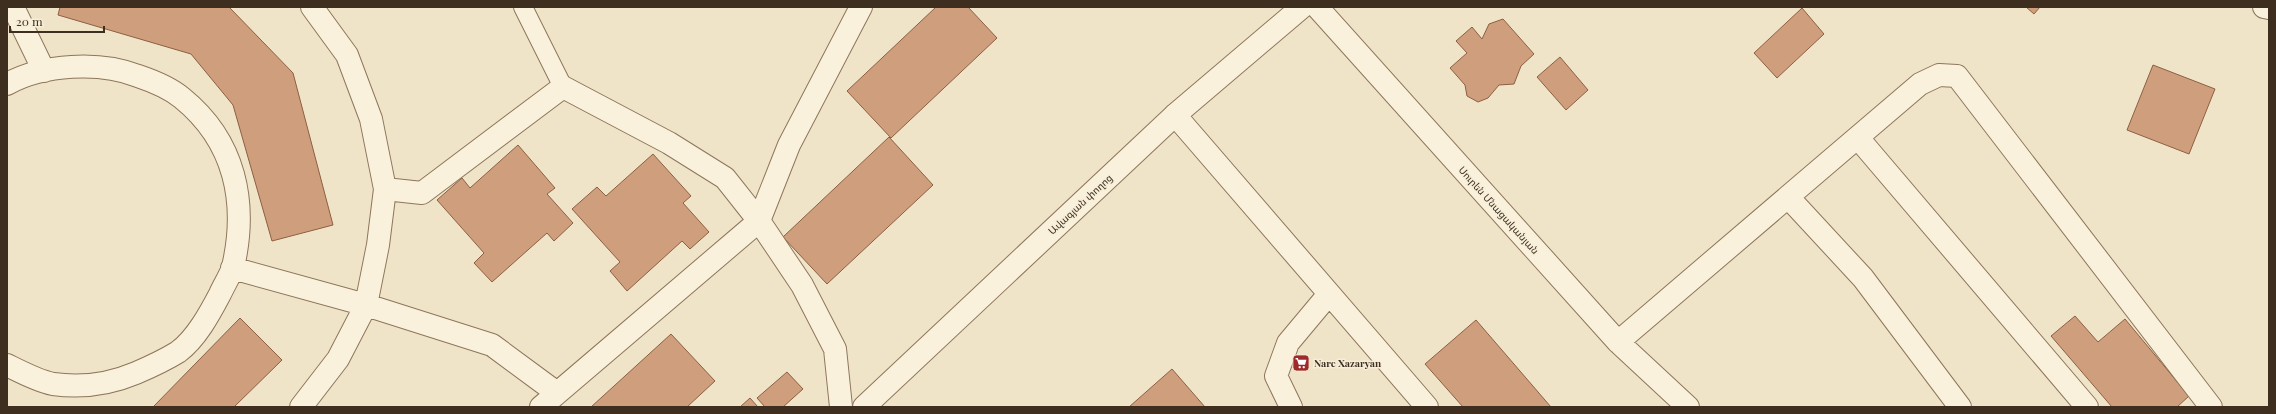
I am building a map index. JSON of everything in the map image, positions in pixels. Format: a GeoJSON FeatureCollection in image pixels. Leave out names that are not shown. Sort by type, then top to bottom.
{"type":"FeatureCollection","features":[{"type":"Feature","properties":{"kind":"street"},"geometry":{"type":"LineString","coordinates":[[13,7],[44,71]]}},
{"type":"Feature","properties":{"kind":"street"},"geometry":{"type":"LineString","coordinates":[[302,407],[338,359],[366,305],[378,245],[384,188],[371,119],[347,55],[312,7]]}},
{"type":"Feature","properties":{"kind":"street"},"geometry":{"type":"LineString","coordinates":[[232,268],[366,305],[492,345],[549,400],[759,221],[789,145],[861,7]]}},
{"type":"Feature","properties":{"kind":"street","name":"Ավագյան փողոց"},"geometry":{"type":"LineString","coordinates":[[864,407],[1175,115],[1302,7]]}},
{"type":"Feature","properties":{"kind":"street","name":"Սուրեն Մնացականյան"},"geometry":{"type":"LineString","coordinates":[[1316,7],[1618,342],[1688,407]]}},
{"type":"Feature","properties":{"kind":"street"},"geometry":{"type":"LineString","coordinates":[[2264,7],[2269,8]]}},
{"type":"Feature","properties":{"kind":"street"},"geometry":{"type":"LineString","coordinates":[[7,84],[44,71],[92,65],[127,71],[155,82],[181,97],[204,119],[222,146],[236,180],[240,218],[232,268],[208,318],[179,351],[148,368],[121,379],[85,386],[52,384],[7,365]]}},
{"type":"Feature","properties":{"kind":"street"},"geometry":{"type":"LineString","coordinates":[[1618,342],[1920,84],[1939,75],[1957,76],[2211,407]]}},
{"type":"Feature","properties":{"kind":"street"},"geometry":{"type":"LineString","coordinates":[[384,188],[422,193],[563,87],[669,143],[725,178],[759,221],[802,285],[835,349],[841,407]]}},
{"type":"Feature","properties":{"kind":"street"},"geometry":{"type":"LineString","coordinates":[[1175,115],[1427,407]]}},
{"type":"Feature","properties":{"kind":"street"},"geometry":{"type":"LineString","coordinates":[[1858,138],[2087,407]]}},
{"type":"Feature","properties":{"kind":"street"},"geometry":{"type":"LineString","coordinates":[[1788,197],[1863,278],[1960,407]]}},
{"type":"Feature","properties":{"kind":"street"},"geometry":{"type":"LineString","coordinates":[[1290,407],[1276,376],[1288,343],[1329,294]]}},
{"type":"Feature","properties":{"kind":"lane"},"geometry":{"type":"LineString","coordinates":[[523,7],[563,87]]}},
{"type":"Feature","properties":{"kind":"building"},"geometry":{"type":"Polygon","coordinates":[[[60,7],[229,7],[293,73],[333,225],[272,241],[233,105],[191,54],[58,15],[60,7]]]}},
{"type":"Feature","properties":{"kind":"building"},"geometry":{"type":"Polygon","coordinates":[[[936,7],[968,7],[997,38],[891,138],[847,91],[936,7]]]}},
{"type":"Feature","properties":{"kind":"building"},"geometry":{"type":"Polygon","coordinates":[[[2026,7],[2040,7],[2034,14],[2026,7]]]}},
{"type":"Feature","properties":{"kind":"building"},"geometry":{"type":"Polygon","coordinates":[[[1802,8],[1824,34],[1777,78],[1754,53],[1802,8]]]}},
{"type":"Feature","properties":{"kind":"building"},"geometry":{"type":"Polygon","coordinates":[[[1503,19],[1534,54],[1521,66],[1514,84],[1499,85],[1488,98],[1478,102],[1467,96],[1465,85],[1450,68],[1467,53],[1456,41],[1472,27],[1482,39],[1489,24],[1503,19]]]}},
{"type":"Feature","properties":{"kind":"building"},"geometry":{"type":"Polygon","coordinates":[[[1560,57],[1588,90],[1566,110],[1537,77],[1560,57]]]}},
{"type":"Feature","properties":{"kind":"building"},"geometry":{"type":"Polygon","coordinates":[[[2153,65],[2215,89],[2189,154],[2127,130],[2153,65]]]}},
{"type":"Feature","properties":{"kind":"building"},"geometry":{"type":"Polygon","coordinates":[[[889,137],[933,185],[827,284],[783,237],[889,137]]]}},
{"type":"Feature","properties":{"kind":"building"},"geometry":{"type":"Polygon","coordinates":[[[518,145],[555,188],[547,194],[573,223],[554,241],[547,233],[492,282],[474,263],[484,253],[437,200],[462,178],[470,188],[518,145]]]}},
{"type":"Feature","properties":{"kind":"building"},"geometry":{"type":"Polygon","coordinates":[[[653,154],[691,196],[683,203],[709,232],[690,249],[682,241],[627,291],[610,271],[620,262],[572,209],[597,187],[606,196],[653,154]]]}},
{"type":"Feature","properties":{"kind":"building"},"geometry":{"type":"Polygon","coordinates":[[[2075,316],[2098,342],[2125,319],[2189,396],[2177,407],[2112,407],[2051,336],[2075,316]]]}},
{"type":"Feature","properties":{"kind":"building"},"geometry":{"type":"Polygon","coordinates":[[[240,318],[282,360],[234,407],[153,407],[240,318]]]}},
{"type":"Feature","properties":{"kind":"building"},"geometry":{"type":"Polygon","coordinates":[[[1476,320],[1551,407],[1463,407],[1425,364],[1476,320]]]}},
{"type":"Feature","properties":{"kind":"building"},"geometry":{"type":"Polygon","coordinates":[[[671,334],[715,381],[687,407],[591,407],[671,334]]]}},
{"type":"Feature","properties":{"kind":"building"},"geometry":{"type":"Polygon","coordinates":[[[1172,369],[1205,407],[1129,407],[1172,369]]]}},
{"type":"Feature","properties":{"kind":"building"},"geometry":{"type":"Polygon","coordinates":[[[787,372],[803,389],[783,407],[765,407],[757,398],[787,372]]]}},
{"type":"Feature","properties":{"kind":"building"},"geometry":{"type":"Polygon","coordinates":[[[750,398],[758,407],[740,407],[750,398]]]}},
{"type":"Feature","properties":{"kind":"place","name":"Nare Xazaryan"},"geometry":{"type":"Point","coordinates":[1301,363]}}]}
